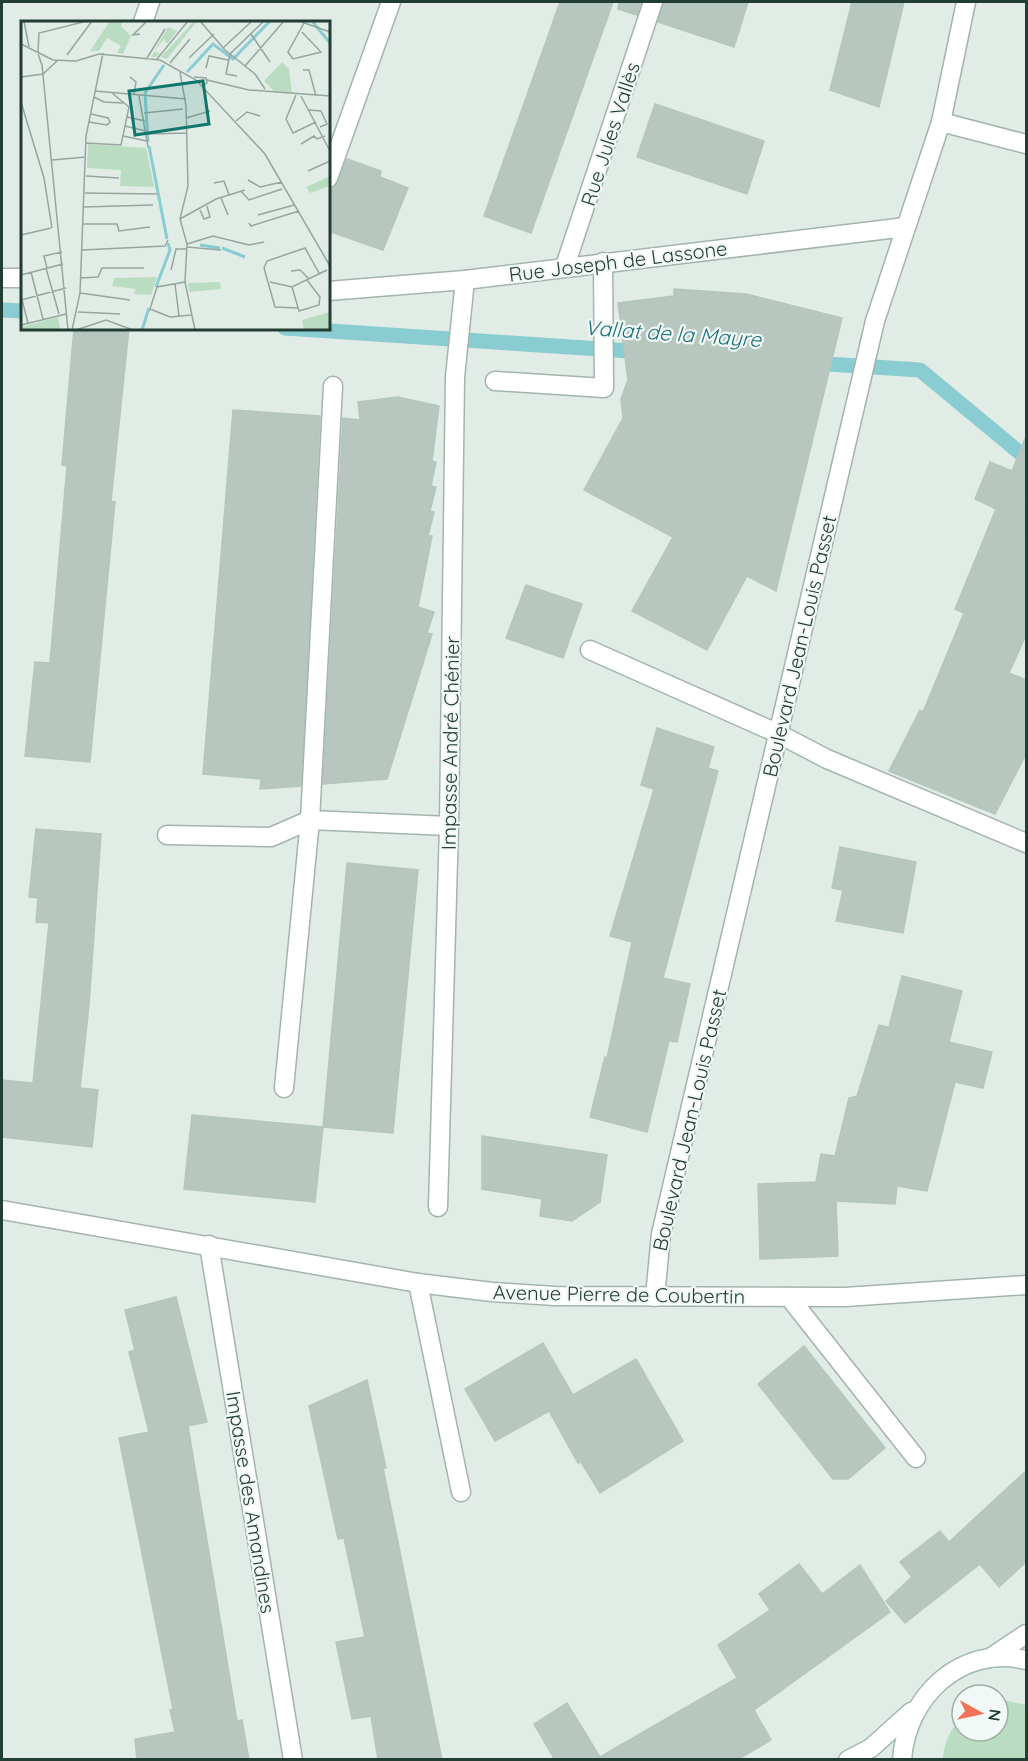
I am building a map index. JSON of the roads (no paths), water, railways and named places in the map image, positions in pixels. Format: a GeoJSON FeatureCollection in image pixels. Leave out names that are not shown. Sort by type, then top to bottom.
{"type":"FeatureCollection","features":[{"type":"Feature","properties":{"kind":"street"},"geometry":{"type":"LineString","coordinates":[[143,21],[150,2]]}},
{"type":"Feature","properties":{"kind":"street"},"geometry":{"type":"LineString","coordinates":[[330,172],[391,2]]}},
{"type":"Feature","properties":{"kind":"street","name":"Rue Jules Vallès"},"geometry":{"type":"LineString","coordinates":[[566,266],[653,2]]}},
{"type":"Feature","properties":{"kind":"street","name":"Boulevard Jean-Louis Passet"},"geometry":{"type":"LineString","coordinates":[[655,1297],[661,1234],[875,321],[941,122],[966,2]]}},
{"type":"Feature","properties":{"kind":"street"},"geometry":{"type":"LineString","coordinates":[[941,122],[1026,144]]}},
{"type":"Feature","properties":{"kind":"street","name":"Rue Joseph de Lassone"},"geometry":{"type":"LineString","coordinates":[[330,291],[465,280],[566,266],[906,227]]}},
{"type":"Feature","properties":{"kind":"street"},"geometry":{"type":"LineString","coordinates":[[495,381],[604,388],[603,262]]}},
{"type":"Feature","properties":{"kind":"street"},"geometry":{"type":"LineString","coordinates":[[2,278],[21,278]]}},
{"type":"Feature","properties":{"kind":"street","name":"Impasse André Chénier"},"geometry":{"type":"LineString","coordinates":[[438,1207],[449,826],[455,377],[465,280]]}},
{"type":"Feature","properties":{"kind":"street"},"geometry":{"type":"LineString","coordinates":[[284,1088],[310,820],[333,386]]}},
{"type":"Feature","properties":{"kind":"street"},"geometry":{"type":"LineString","coordinates":[[590,650],[779,734],[827,759],[1026,843]]}},
{"type":"Feature","properties":{"kind":"street"},"geometry":{"type":"LineString","coordinates":[[167,835],[271,837],[310,820],[449,826]]}},
{"type":"Feature","properties":{"kind":"street","name":"Avenue Pierre de Coubertin"},"geometry":{"type":"LineString","coordinates":[[2,1210],[418,1283],[544,1296],[845,1297],[1026,1285]]}},
{"type":"Feature","properties":{"kind":"street","name":"Impasse des Amandines"},"geometry":{"type":"LineString","coordinates":[[208,1245],[293,1760]]}},
{"type":"Feature","properties":{"kind":"street"},"geometry":{"type":"LineString","coordinates":[[418,1283],[461,1492]]}},
{"type":"Feature","properties":{"kind":"street"},"geometry":{"type":"LineString","coordinates":[[789,1297],[916,1458]]}},
{"type":"Feature","properties":{"kind":"street"},"geometry":{"type":"LineString","coordinates":[[848,1760],[871,1748],[915,1709],[935,1685],[961,1668],[990,1658],[1026,1634]]}},
{"type":"Feature","properties":{"kind":"street"},"geometry":{"type":"LineString","coordinates":[[990,1658],[1026,1660]]}},
{"type":"Feature","properties":{"kind":"street"},"geometry":{"type":"LineString","coordinates":[[902,1760],[904,1738],[915,1709]]}},
{"type":"Feature","properties":{"kind":"waterway","name":"Vallat de la Mayre"},"geometry":{"type":"LineString","coordinates":[[2,310],[21,311]]}},
{"type":"Feature","properties":{"kind":"waterway","name":"Vallat de la Mayre"},"geometry":{"type":"LineString","coordinates":[[315,330],[645,352]]}},
{"type":"Feature","properties":{"kind":"waterway","name":"Vallat de la Mayre"},"geometry":{"type":"LineString","coordinates":[[812,363],[920,370],[1026,458]]}}]}
